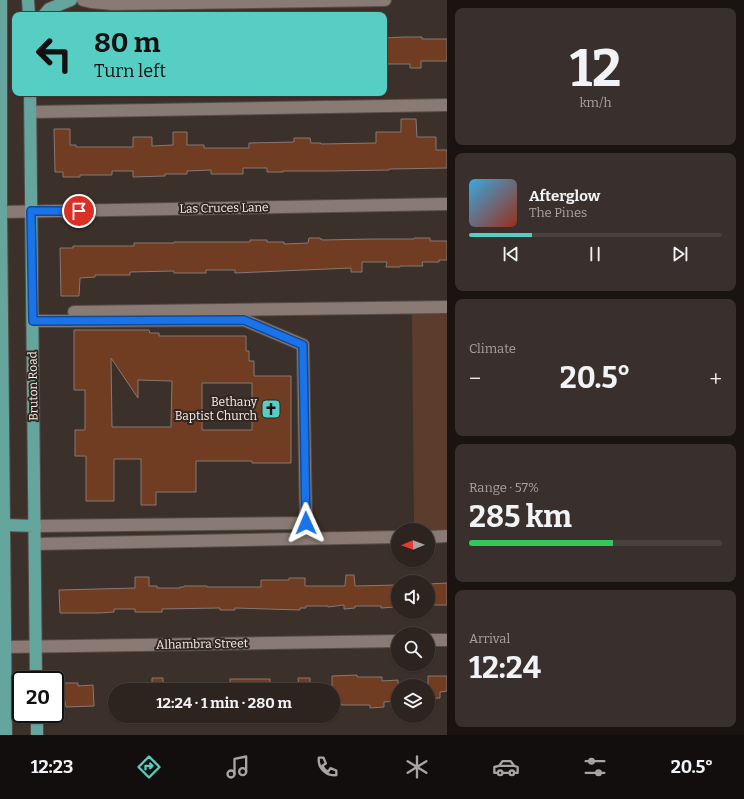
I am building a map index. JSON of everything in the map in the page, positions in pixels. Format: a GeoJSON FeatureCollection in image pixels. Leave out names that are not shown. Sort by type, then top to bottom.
{"type":"FeatureCollection","features":[{"type":"Feature","properties":{"kind":"main road"},"geometry":{"type":"LineString","coordinates":[[1,0],[2,485],[6,647],[3,707],[6,735]]}},
{"type":"Feature","properties":{"kind":"main road"},"geometry":{"type":"LineString","coordinates":[[28,0],[29,12]]}},
{"type":"Feature","properties":{"kind":"main road"},"geometry":{"type":"LineString","coordinates":[[46,12],[49,9],[71,0]]}},
{"type":"Feature","properties":{"kind":"main road","name":"Bruton Road"},"geometry":{"type":"LineString","coordinates":[[30,96],[36,671]]}},
{"type":"Feature","properties":{"kind":"main road"},"geometry":{"type":"LineString","coordinates":[[4,525],[35,526]]}},
{"type":"Feature","properties":{"kind":"main road"},"geometry":{"type":"LineString","coordinates":[[37,723],[37,735]]}},
{"type":"Feature","properties":{"kind":"street"},"geometry":{"type":"LineString","coordinates":[[82,0],[113,4],[384,0]]}},
{"type":"Feature","properties":{"kind":"street"},"geometry":{"type":"LineString","coordinates":[[31,112],[447,105]]}},
{"type":"Feature","properties":{"kind":"street","name":"Las Cruces Lane"},"geometry":{"type":"LineString","coordinates":[[1,212],[447,204]]}},
{"type":"Feature","properties":{"kind":"street"},"geometry":{"type":"LineString","coordinates":[[33,317],[447,307]]}},
{"type":"Feature","properties":{"kind":"street"},"geometry":{"type":"LineString","coordinates":[[33,317],[244,320],[303,345],[306,523],[35,526]]}},
{"type":"Feature","properties":{"kind":"street"},"geometry":{"type":"LineString","coordinates":[[435,536],[447,536]]}},
{"type":"Feature","properties":{"kind":"street"},"geometry":{"type":"LineString","coordinates":[[35,544],[391,537]]}},
{"type":"Feature","properties":{"kind":"street"},"geometry":{"type":"LineString","coordinates":[[435,640],[447,640]]}},
{"type":"Feature","properties":{"kind":"street","name":"Alhambra Street"},"geometry":{"type":"LineString","coordinates":[[6,647],[391,641]]}},
{"type":"Feature","properties":{"kind":"shaded area"},"geometry":{"type":"Polygon","coordinates":[[[447,312],[447,532],[435,533],[435,523],[414,523],[412,313],[447,312]]]}},
{"type":"Feature","properties":{"kind":"building"},"geometry":{"type":"Polygon","coordinates":[[[422,37],[422,39],[447,39],[447,61],[421,61],[421,68],[410,68],[410,64],[387,64],[387,38],[422,37]]]}},
{"type":"Feature","properties":{"kind":"building"},"geometry":{"type":"Polygon","coordinates":[[[401,119],[416,119],[417,137],[436,137],[436,150],[447,150],[447,168],[267,172],[267,168],[243,168],[243,174],[211,174],[211,170],[187,171],[187,174],[165,174],[165,176],[133,177],[133,171],[112,171],[112,175],[80,175],[80,177],[63,177],[63,172],[55,172],[54,129],[70,129],[70,145],[76,145],[76,147],[133,147],[133,137],[152,137],[152,146],[173,145],[173,132],[187,132],[187,145],[204,145],[204,148],[249,148],[249,143],[294,142],[294,138],[310,138],[311,143],[321,144],[376,143],[376,132],[401,132],[401,119]]]}},
{"type":"Feature","properties":{"kind":"building"},"geometry":{"type":"Polygon","coordinates":[[[309,238],[320,238],[322,240],[430,238],[430,241],[447,241],[447,260],[439,260],[439,262],[422,262],[423,266],[400,267],[386,267],[387,262],[362,262],[362,272],[351,272],[351,268],[235,273],[235,270],[206,270],[206,273],[174,273],[174,271],[130,272],[130,275],[95,275],[95,277],[80,278],[79,296],[61,296],[60,248],[73,248],[73,246],[134,246],[134,243],[250,242],[250,240],[284,242],[284,244],[308,243],[309,238]]]}},
{"type":"Feature","properties":{"kind":"building","name":"Bethany Baptist Church"},"geometry":{"type":"Polygon","coordinates":[[[74,330],[149,330],[150,333],[159,333],[159,336],[246,336],[246,351],[249,351],[249,361],[254,361],[254,376],[291,376],[291,463],[196,461],[196,492],[156,492],[156,505],[141,505],[141,459],[114,459],[114,501],[86,501],[86,456],[75,456],[75,430],[85,430],[85,390],[74,390],[74,330]],[[111,358],[112,427],[171,427],[172,381],[138,380],[138,398],[111,358]],[[202,383],[202,430],[252,430],[252,383],[202,383]]]}},
{"type":"Feature","properties":{"kind":"building"},"geometry":{"type":"Polygon","coordinates":[[[346,575],[354,575],[355,586],[391,585],[391,607],[355,606],[355,608],[344,609],[344,605],[328,607],[306,606],[306,608],[300,608],[300,610],[235,608],[235,610],[220,610],[220,608],[162,609],[162,612],[135,612],[135,609],[114,609],[114,612],[60,613],[59,590],[135,588],[135,577],[149,577],[149,586],[157,586],[157,588],[180,588],[184,586],[261,587],[261,580],[289,580],[289,578],[305,578],[305,586],[345,586],[346,575]]]}},
{"type":"Feature","properties":{"kind":"building"},"geometry":{"type":"Polygon","coordinates":[[[447,583],[447,605],[435,605],[435,584],[447,583]]]}},
{"type":"Feature","properties":{"kind":"building"},"geometry":{"type":"Polygon","coordinates":[[[357,675],[357,677],[382,677],[382,681],[391,680],[391,702],[384,702],[384,707],[370,708],[370,705],[342,705],[340,704],[340,683],[332,683],[332,676],[357,675]]]}},
{"type":"Feature","properties":{"kind":"building"},"geometry":{"type":"Polygon","coordinates":[[[428,676],[447,676],[447,691],[440,692],[440,698],[435,698],[435,679],[428,679],[428,676]]]}},
{"type":"Feature","properties":{"kind":"building"},"geometry":{"type":"Polygon","coordinates":[[[152,678],[163,678],[163,683],[152,683],[152,678]]]}},
{"type":"Feature","properties":{"kind":"building"},"geometry":{"type":"Polygon","coordinates":[[[298,678],[310,678],[310,683],[298,683],[298,678]]]}},
{"type":"Feature","properties":{"kind":"building"},"geometry":{"type":"Polygon","coordinates":[[[230,679],[270,679],[270,683],[230,683],[230,679]]]}},
{"type":"Feature","properties":{"kind":"building"},"geometry":{"type":"Polygon","coordinates":[[[64,683],[78,683],[78,686],[93,685],[94,706],[66,707],[64,683]]]}},
{"type":"Feature","properties":{"kind":"place","name":"Bethany Baptist Church"},"geometry":{"type":"Point","coordinates":[271,409]}},
{"type":"Feature","properties":{"kind":"route"},"geometry":{"type":"LineString","coordinates":[[79,211],[31,211],[33,321],[244,320],[303,345],[306,523]]}}]}
